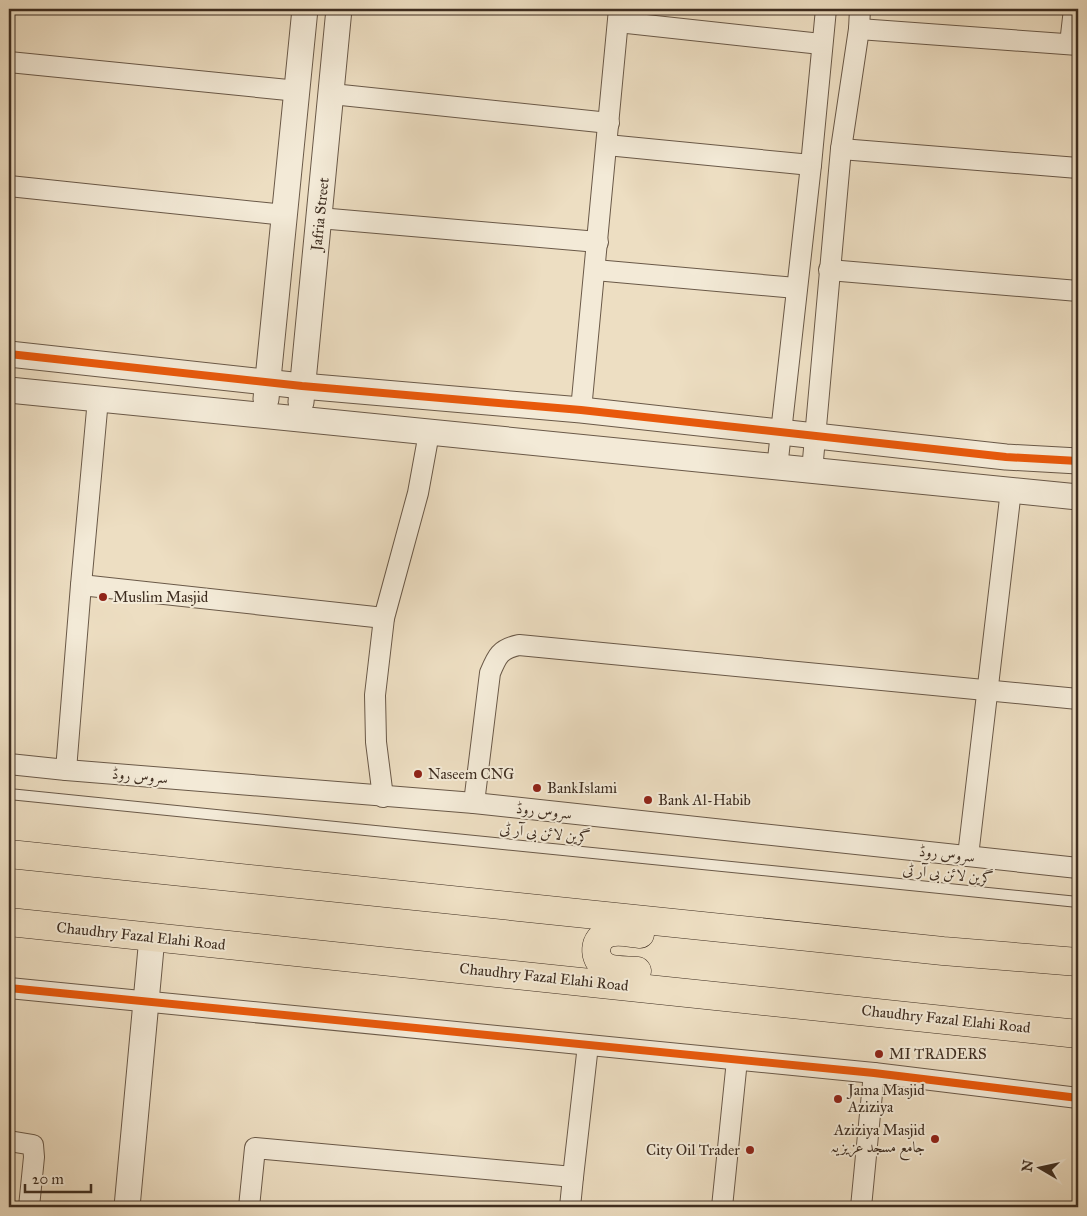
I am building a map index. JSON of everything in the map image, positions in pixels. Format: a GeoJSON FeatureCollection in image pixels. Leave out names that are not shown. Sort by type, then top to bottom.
{"type":"FeatureCollection","features":[{"type":"Feature","properties":{"kind":"main road"},"geometry":{"type":"LineString","coordinates":[[9,854],[943,951],[1078,962]]}},
{"type":"Feature","properties":{"kind":"main road","name":"Chaudhry Fazal Elahi Road"},"geometry":{"type":"LineString","coordinates":[[9,922],[1078,1034]]}},
{"type":"Feature","properties":{"kind":"main road"},"geometry":{"type":"LineString","coordinates":[[929,1017],[855,993],[608,968],[596,956],[596,945],[608,933],[620,932],[863,956],[943,951]]}},
{"type":"Feature","properties":{"kind":"street"},"geometry":{"type":"LineString","coordinates":[[264,416],[305,9]]}},
{"type":"Feature","properties":{"kind":"street","name":"Jafria Street"},"geometry":{"type":"LineString","coordinates":[[299,420],[339,9]]}},
{"type":"Feature","properties":{"kind":"street"},"geometry":{"type":"LineString","coordinates":[[777,468],[811,165],[821,44],[826,9]]}},
{"type":"Feature","properties":{"kind":"street"},"geometry":{"type":"LineString","coordinates":[[812,471],[841,148],[859,19],[1074,45],[1074,9]]}},
{"type":"Feature","properties":{"kind":"street"},"geometry":{"type":"LineString","coordinates":[[581,410],[619,15],[821,44]]}},
{"type":"Feature","properties":{"kind":"street"},"geometry":{"type":"LineString","coordinates":[[9,62],[298,91]]}},
{"type":"Feature","properties":{"kind":"street"},"geometry":{"type":"LineString","coordinates":[[332,94],[609,123]]}},
{"type":"Feature","properties":{"kind":"street"},"geometry":{"type":"LineString","coordinates":[[607,145],[811,165]]}},
{"type":"Feature","properties":{"kind":"street"},"geometry":{"type":"LineString","coordinates":[[841,148],[1078,168]]}},
{"type":"Feature","properties":{"kind":"street"},"geometry":{"type":"LineString","coordinates":[[9,186],[285,214]]}},
{"type":"Feature","properties":{"kind":"street"},"geometry":{"type":"LineString","coordinates":[[319,218],[598,242]]}},
{"type":"Feature","properties":{"kind":"street"},"geometry":{"type":"LineString","coordinates":[[595,270],[796,288]]}},
{"type":"Feature","properties":{"kind":"street"},"geometry":{"type":"LineString","coordinates":[[829,270],[1078,291]]}},
{"type":"Feature","properties":{"kind":"street"},"geometry":{"type":"LineString","coordinates":[[9,354],[302,386],[581,410],[1006,457],[1078,461]]}},
{"type":"Feature","properties":{"kind":"street"},"geometry":{"type":"LineString","coordinates":[[9,390],[1078,497]]}},
{"type":"Feature","properties":{"kind":"street"},"geometry":{"type":"LineString","coordinates":[[66,770],[98,399]]}},
{"type":"Feature","properties":{"kind":"street"},"geometry":{"type":"LineString","coordinates":[[383,797],[376,742],[375,695],[384,618],[418,493],[429,433]]}},
{"type":"Feature","properties":{"kind":"street"},"geometry":{"type":"LineString","coordinates":[[968,856],[1011,490]]}},
{"type":"Feature","properties":{"kind":"street"},"geometry":{"type":"LineString","coordinates":[[81,585],[384,618]]}},
{"type":"Feature","properties":{"kind":"street"},"geometry":{"type":"LineString","coordinates":[[474,804],[490,673],[497,657],[507,648],[519,645],[1078,699]]}},
{"type":"Feature","properties":{"kind":"street","name":"سروس روڈ"},"geometry":{"type":"LineString","coordinates":[[9,764],[474,804],[1078,868]]}},
{"type":"Feature","properties":{"kind":"street"},"geometry":{"type":"LineString","coordinates":[[127,1207],[152,937]]}},
{"type":"Feature","properties":{"kind":"street"},"geometry":{"type":"LineString","coordinates":[[9,988],[874,1073],[1078,1098]]}},
{"type":"Feature","properties":{"kind":"street"},"geometry":{"type":"LineString","coordinates":[[570,1207],[588,1045]]}},
{"type":"Feature","properties":{"kind":"street"},"geometry":{"type":"LineString","coordinates":[[722,1207],[737,1060]]}},
{"type":"Feature","properties":{"kind":"street"},"geometry":{"type":"LineString","coordinates":[[862,1207],[874,1073]]}},
{"type":"Feature","properties":{"kind":"street"},"geometry":{"type":"LineString","coordinates":[[9,1141],[33,1145],[34,1157],[29,1207]]}},
{"type":"Feature","properties":{"kind":"street"},"geometry":{"type":"LineString","coordinates":[[249,1207],[255,1148],[573,1177]]}},
{"type":"Feature","properties":{"kind":"lane","name":"گرین لائن بی آر ٹی"},"geometry":{"type":"LineString","coordinates":[[9,794],[1078,902]]}},
{"type":"Feature","properties":{"kind":"cycle path"},"geometry":{"type":"LineString","coordinates":[[9,354],[302,386],[581,410],[1006,457],[1078,461]]}},
{"type":"Feature","properties":{"kind":"cycle path"},"geometry":{"type":"LineString","coordinates":[[9,988],[874,1073],[1078,1098]]}},
{"type":"Feature","properties":{"kind":"place","name":"Muslim Masjid"},"geometry":{"type":"Point","coordinates":[103,597]}},
{"type":"Feature","properties":{"kind":"place","name":"Naseem CNG"},"geometry":{"type":"Point","coordinates":[418,774]}},
{"type":"Feature","properties":{"kind":"place","name":"BankIslami"},"geometry":{"type":"Point","coordinates":[537,788]}},
{"type":"Feature","properties":{"kind":"place","name":"Bank Al-Habib"},"geometry":{"type":"Point","coordinates":[648,800]}},
{"type":"Feature","properties":{"kind":"place","name":"MI TRADERS"},"geometry":{"type":"Point","coordinates":[879,1054]}},
{"type":"Feature","properties":{"kind":"place","name":"Jama Masjid Aziziya"},"geometry":{"type":"Point","coordinates":[838,1099]}},
{"type":"Feature","properties":{"kind":"place","name":"Aziziya Masjid جامع مسجد عزیزیہ"},"geometry":{"type":"Point","coordinates":[935,1139]}},
{"type":"Feature","properties":{"kind":"place","name":"City Oil Trader"},"geometry":{"type":"Point","coordinates":[750,1150]}}]}
